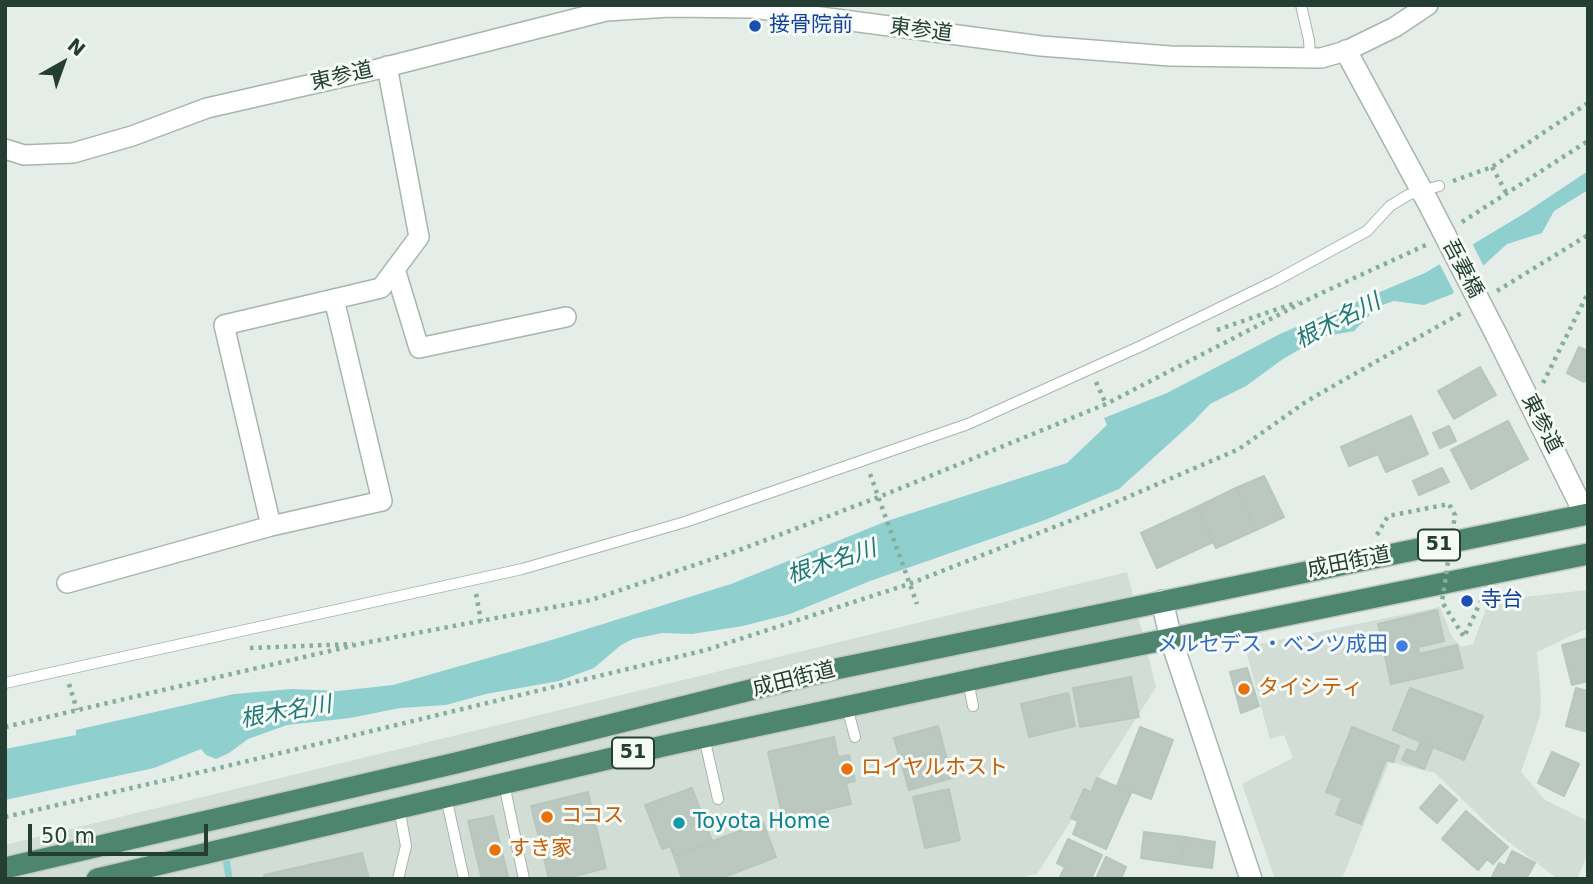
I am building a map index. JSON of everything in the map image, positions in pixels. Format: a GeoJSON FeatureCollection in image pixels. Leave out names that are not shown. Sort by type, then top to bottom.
{"type":"FeatureCollection","features":[{"type":"Feature","properties":{"kind":"highway","name":"成田街道"},"geometry":{"type":"LineString","coordinates":[[5,868],[456,763],[831,670],[1587,514]]}},
{"type":"Feature","properties":{"kind":"highway","name":"成田街道"},"geometry":{"type":"LineString","coordinates":[[97,879],[704,737],[968,680],[1588,554]]}},
{"type":"Feature","properties":{"kind":"street","name":"東参道"},"geometry":{"type":"LineString","coordinates":[[5,149],[24,155],[73,153],[132,136],[207,108],[606,11],[670,7],[753,8],[1041,46],[1170,56],[1321,58],[1346,51],[1395,27],[1427,5]]}},
{"type":"Feature","properties":{"kind":"street"},"geometry":{"type":"LineString","coordinates":[[1346,51],[1430,194]]}},
{"type":"Feature","properties":{"kind":"street"},"geometry":{"type":"LineString","coordinates":[[271,526],[224,325],[381,288],[419,237],[387,66]]}},
{"type":"Feature","properties":{"kind":"street","name":"吾妻橋"},"geometry":{"type":"LineString","coordinates":[[1430,194],[1496,334]]}},
{"type":"Feature","properties":{"kind":"street"},"geometry":{"type":"LineString","coordinates":[[395,269],[419,348],[566,317]]}},
{"type":"Feature","properties":{"kind":"street"},"geometry":{"type":"LineString","coordinates":[[67,583],[271,526],[382,501],[334,299]]}},
{"type":"Feature","properties":{"kind":"street","name":"東参道"},"geometry":{"type":"LineString","coordinates":[[1496,334],[1587,514]]}},
{"type":"Feature","properties":{"kind":"street"},"geometry":{"type":"LineString","coordinates":[[1162,601],[1171,639],[1251,879]]}},
{"type":"Feature","properties":{"kind":"lane"},"geometry":{"type":"LineString","coordinates":[[1301,5],[1310,57]]}},
{"type":"Feature","properties":{"kind":"lane"},"geometry":{"type":"LineString","coordinates":[[5,683],[522,569],[685,522],[968,424],[1275,281],[1367,231],[1390,206],[1408,195],[1430,194]]}},
{"type":"Feature","properties":{"kind":"lane"},"geometry":{"type":"LineString","coordinates":[[968,680],[973,706]]}},
{"type":"Feature","properties":{"kind":"lane"},"geometry":{"type":"LineString","coordinates":[[847,706],[855,737]]}},
{"type":"Feature","properties":{"kind":"lane"},"geometry":{"type":"LineString","coordinates":[[704,737],[718,799]]}},
{"type":"Feature","properties":{"kind":"lane"},"geometry":{"type":"LineString","coordinates":[[504,784],[524,879]]}},
{"type":"Feature","properties":{"kind":"lane"},"geometry":{"type":"LineString","coordinates":[[446,797],[464,879]]}},
{"type":"Feature","properties":{"kind":"lane"},"geometry":{"type":"LineString","coordinates":[[398,879],[406,846],[399,807]]}},
{"type":"Feature","properties":{"kind":"path"},"geometry":{"type":"LineString","coordinates":[[1467,174],[1492,167],[1588,103]]}},
{"type":"Feature","properties":{"kind":"path"},"geometry":{"type":"LineString","coordinates":[[1492,167],[1507,194]]}},
{"type":"Feature","properties":{"kind":"path"},"geometry":{"type":"LineString","coordinates":[[1488,297],[1588,235]]}},
{"type":"Feature","properties":{"kind":"path"},"geometry":{"type":"LineString","coordinates":[[1531,405],[1588,293]]}},
{"type":"Feature","properties":{"kind":"path"},"geometry":{"type":"LineString","coordinates":[[1211,332],[1312,297]]}},
{"type":"Feature","properties":{"kind":"path"},"geometry":{"type":"LineString","coordinates":[[5,817],[706,650],[909,584],[1100,509],[1239,449],[1307,401],[1466,310]]}},
{"type":"Feature","properties":{"kind":"path"},"geometry":{"type":"LineString","coordinates":[[865,460],[917,604]]}},
{"type":"Feature","properties":{"kind":"path"},"geometry":{"type":"LineString","coordinates":[[1377,534],[1388,516],[1449,504],[1455,515],[1442,602],[1464,638],[1481,601]]}},
{"type":"Feature","properties":{"kind":"path"},"geometry":{"type":"LineString","coordinates":[[473,579],[481,621]]}},
{"type":"Feature","properties":{"kind":"path"},"geometry":{"type":"LineString","coordinates":[[243,649],[364,643]]}},
{"type":"Feature","properties":{"kind":"path"},"geometry":{"type":"LineString","coordinates":[[65,670],[77,710]]}},
{"type":"Feature","properties":{"kind":"shaded area"},"geometry":{"type":"Polygon","coordinates":[[[1127,572],[1156,687],[1037,874],[1016,879],[5,879],[5,845],[1127,572]]]}},
{"type":"Feature","properties":{"kind":"shaded area","name":"メルセデス・ベンツ成田"},"geometry":{"type":"Polygon","coordinates":[[[1588,590],[1588,628],[1537,652],[1540,716],[1521,772],[1545,800],[1588,821],[1588,853],[1577,879],[1558,879],[1497,833],[1435,773],[1389,762],[1342,879],[1275,879],[1242,784],[1293,758],[1284,735],[1270,739],[1245,647],[1440,607],[1452,637],[1461,647],[1473,644],[1489,601],[1588,590]]]}},
{"type":"Feature","properties":{"kind":"water","name":"根木名川"},"geometry":{"type":"Polygon","coordinates":[[[1588,171],[1588,190],[1554,211],[1542,233],[1507,244],[1452,294],[1424,305],[1394,301],[1379,306],[1354,331],[1321,337],[1283,359],[1246,386],[1210,404],[1119,489],[1045,520],[870,581],[790,614],[743,626],[692,634],[662,633],[633,639],[621,645],[594,668],[559,681],[486,694],[446,705],[400,708],[350,718],[287,725],[248,739],[216,759],[206,755],[201,749],[154,768],[5,800],[5,749],[76,735],[76,730],[234,694],[292,689],[338,691],[393,685],[555,639],[731,584],[887,521],[1067,463],[1107,425],[1104,418],[1167,393],[1282,333],[1425,273],[1525,213],[1588,171]]]}},
{"type":"Feature","properties":{"kind":"pier"},"geometry":{"type":"Polygon","coordinates":[[[1471,241],[1485,269],[1456,296],[1438,261],[1471,241]]]}},
{"type":"Feature","properties":{"kind":"building"},"geometry":{"type":"Polygon","coordinates":[[[1579,347],[1588,351],[1588,375],[1584,382],[1567,373],[1579,347]]]}},
{"type":"Feature","properties":{"kind":"building"},"geometry":{"type":"Polygon","coordinates":[[[1480,367],[1496,395],[1454,419],[1438,391],[1480,367]]]}},
{"type":"Feature","properties":{"kind":"building"},"geometry":{"type":"Polygon","coordinates":[[[1411,416],[1428,454],[1386,472],[1378,454],[1349,466],[1341,447],[1411,416]]]}},
{"type":"Feature","properties":{"kind":"building"},"geometry":{"type":"Polygon","coordinates":[[[1508,421],[1528,459],[1471,489],[1451,450],[1508,421]]]}},
{"type":"Feature","properties":{"kind":"building"},"geometry":{"type":"Polygon","coordinates":[[[1449,426],[1456,441],[1440,448],[1433,433],[1449,426]]]}},
{"type":"Feature","properties":{"kind":"building"},"geometry":{"type":"Polygon","coordinates":[[[1442,468],[1449,482],[1419,495],[1413,481],[1442,468]]]}},
{"type":"Feature","properties":{"kind":"building"},"geometry":{"type":"Polygon","coordinates":[[[1264,476],[1284,517],[1256,530],[1236,488],[1264,476]]]}},
{"type":"Feature","properties":{"kind":"building"},"geometry":{"type":"Polygon","coordinates":[[[1236,488],[1256,530],[1216,548],[1197,507],[1236,488]]]}},
{"type":"Feature","properties":{"kind":"building"},"geometry":{"type":"Polygon","coordinates":[[[1197,507],[1213,542],[1157,568],[1141,533],[1197,507]]]}},
{"type":"Feature","properties":{"kind":"building","name":"メルセデス・ベンツ成田"},"geometry":{"type":"Polygon","coordinates":[[[1437,610],[1444,641],[1418,647],[1419,654],[1457,645],[1463,668],[1391,684],[1378,624],[1437,610]]]}},
{"type":"Feature","properties":{"kind":"building"},"geometry":{"type":"Polygon","coordinates":[[[1588,638],[1588,681],[1572,685],[1562,645],[1588,638]]]}},
{"type":"Feature","properties":{"kind":"building","name":"タイシティ"},"geometry":{"type":"Polygon","coordinates":[[[1247,668],[1259,706],[1241,713],[1230,672],[1247,668]]]}},
{"type":"Feature","properties":{"kind":"building"},"geometry":{"type":"Polygon","coordinates":[[[1131,677],[1139,717],[1080,727],[1073,688],[1131,677]]]}},
{"type":"Feature","properties":{"kind":"building"},"geometry":{"type":"Polygon","coordinates":[[[1410,688],[1483,716],[1464,760],[1393,730],[1410,688]]]}},
{"type":"Feature","properties":{"kind":"building"},"geometry":{"type":"Polygon","coordinates":[[[1576,688],[1588,691],[1588,732],[1566,726],[1576,688]]]}},
{"type":"Feature","properties":{"kind":"building"},"geometry":{"type":"Polygon","coordinates":[[[1068,693],[1075,726],[1029,737],[1021,704],[1068,693]]]}},
{"type":"Feature","properties":{"kind":"building"},"geometry":{"type":"Polygon","coordinates":[[[938,726],[952,778],[909,790],[894,738],[938,726]]]}},
{"type":"Feature","properties":{"kind":"building"},"geometry":{"type":"Polygon","coordinates":[[[1140,727],[1173,740],[1151,799],[1117,786],[1140,727]]]}},
{"type":"Feature","properties":{"kind":"building"},"geometry":{"type":"Polygon","coordinates":[[[1352,727],[1399,746],[1393,762],[1386,760],[1361,824],[1336,814],[1342,798],[1326,792],[1352,727]]]}},
{"type":"Feature","properties":{"kind":"building"},"geometry":{"type":"Polygon","coordinates":[[[834,737],[838,757],[849,755],[855,781],[846,783],[851,804],[824,810],[826,816],[810,820],[809,814],[783,819],[768,752],[834,737]]]}},
{"type":"Feature","properties":{"kind":"building"},"geometry":{"type":"Polygon","coordinates":[[[1421,742],[1433,747],[1424,769],[1402,760],[1407,749],[1416,753],[1421,742]]]}},
{"type":"Feature","properties":{"kind":"building"},"geometry":{"type":"Polygon","coordinates":[[[1552,752],[1579,764],[1564,796],[1538,783],[1552,752]]]}},
{"type":"Feature","properties":{"kind":"building"},"geometry":{"type":"Polygon","coordinates":[[[1097,778],[1131,793],[1106,849],[1073,834],[1078,821],[1071,818],[1084,789],[1091,792],[1097,778]]]}},
{"type":"Feature","properties":{"kind":"building"},"geometry":{"type":"Polygon","coordinates":[[[1440,785],[1457,800],[1437,823],[1420,808],[1440,785]]]}},
{"type":"Feature","properties":{"kind":"building","name":"Toyota Home"},"geometry":{"type":"Polygon","coordinates":[[[692,788],[712,841],[674,856],[670,846],[662,849],[645,805],[692,788]]]}},
{"type":"Feature","properties":{"kind":"building"},"geometry":{"type":"Polygon","coordinates":[[[949,789],[960,840],[925,848],[913,797],[949,789]]]}},
{"type":"Feature","properties":{"kind":"building"},"geometry":{"type":"Polygon","coordinates":[[[588,792],[606,868],[563,879],[549,879],[531,806],[588,792]]]}},
{"type":"Feature","properties":{"kind":"building"},"geometry":{"type":"Polygon","coordinates":[[[1466,811],[1508,847],[1493,864],[1487,859],[1478,870],[1442,839],[1466,811]]]}},
{"type":"Feature","properties":{"kind":"building"},"geometry":{"type":"Polygon","coordinates":[[[493,816],[508,876],[482,879],[468,821],[493,816]]]}},
{"type":"Feature","properties":{"kind":"building"},"geometry":{"type":"Polygon","coordinates":[[[763,822],[776,857],[719,879],[682,879],[674,856],[763,822]]]}},
{"type":"Feature","properties":{"kind":"building"},"geometry":{"type":"Polygon","coordinates":[[[1144,832],[1185,837],[1181,864],[1141,858],[1144,832]]]}},
{"type":"Feature","properties":{"kind":"building"},"geometry":{"type":"Polygon","coordinates":[[[1185,837],[1215,842],[1212,868],[1181,864],[1185,837]]]}},
{"type":"Feature","properties":{"kind":"building"},"geometry":{"type":"Polygon","coordinates":[[[1068,839],[1102,855],[1091,879],[1059,879],[1065,867],[1057,863],[1068,839]]]}},
{"type":"Feature","properties":{"kind":"building"},"geometry":{"type":"Polygon","coordinates":[[[1512,851],[1535,863],[1526,879],[1491,879],[1499,863],[1505,866],[1512,851]]]}},
{"type":"Feature","properties":{"kind":"building"},"geometry":{"type":"Polygon","coordinates":[[[362,853],[369,879],[265,879],[264,875],[362,853]]]}},
{"type":"Feature","properties":{"kind":"building"},"geometry":{"type":"Polygon","coordinates":[[[1106,857],[1126,867],[1121,879],[1096,879],[1106,857]]]}},
{"type":"Feature","properties":{"kind":"waterway"},"geometry":{"type":"LineString","coordinates":[[229,879],[226,858],[232,856]]}},
{"type":"Feature","properties":{"kind":"place","name":"接骨院前"},"geometry":{"type":"Point","coordinates":[755,26]}},
{"type":"Feature","properties":{"kind":"place","name":"寺台"},"geometry":{"type":"Point","coordinates":[1467,601]}},
{"type":"Feature","properties":{"kind":"place","name":"メルセデス・ベンツ成田"},"geometry":{"type":"Point","coordinates":[1402,646]}},
{"type":"Feature","properties":{"kind":"place","name":"タイシティ"},"geometry":{"type":"Point","coordinates":[1244,689]}},
{"type":"Feature","properties":{"kind":"place","name":"ロイヤルホスト"},"geometry":{"type":"Point","coordinates":[847,769]}},
{"type":"Feature","properties":{"kind":"place","name":"ココス"},"geometry":{"type":"Point","coordinates":[547,817]}},
{"type":"Feature","properties":{"kind":"place","name":"Toyota Home"},"geometry":{"type":"Point","coordinates":[679,823]}},
{"type":"Feature","properties":{"kind":"place","name":"すき家"},"geometry":{"type":"Point","coordinates":[495,850]}}]}
